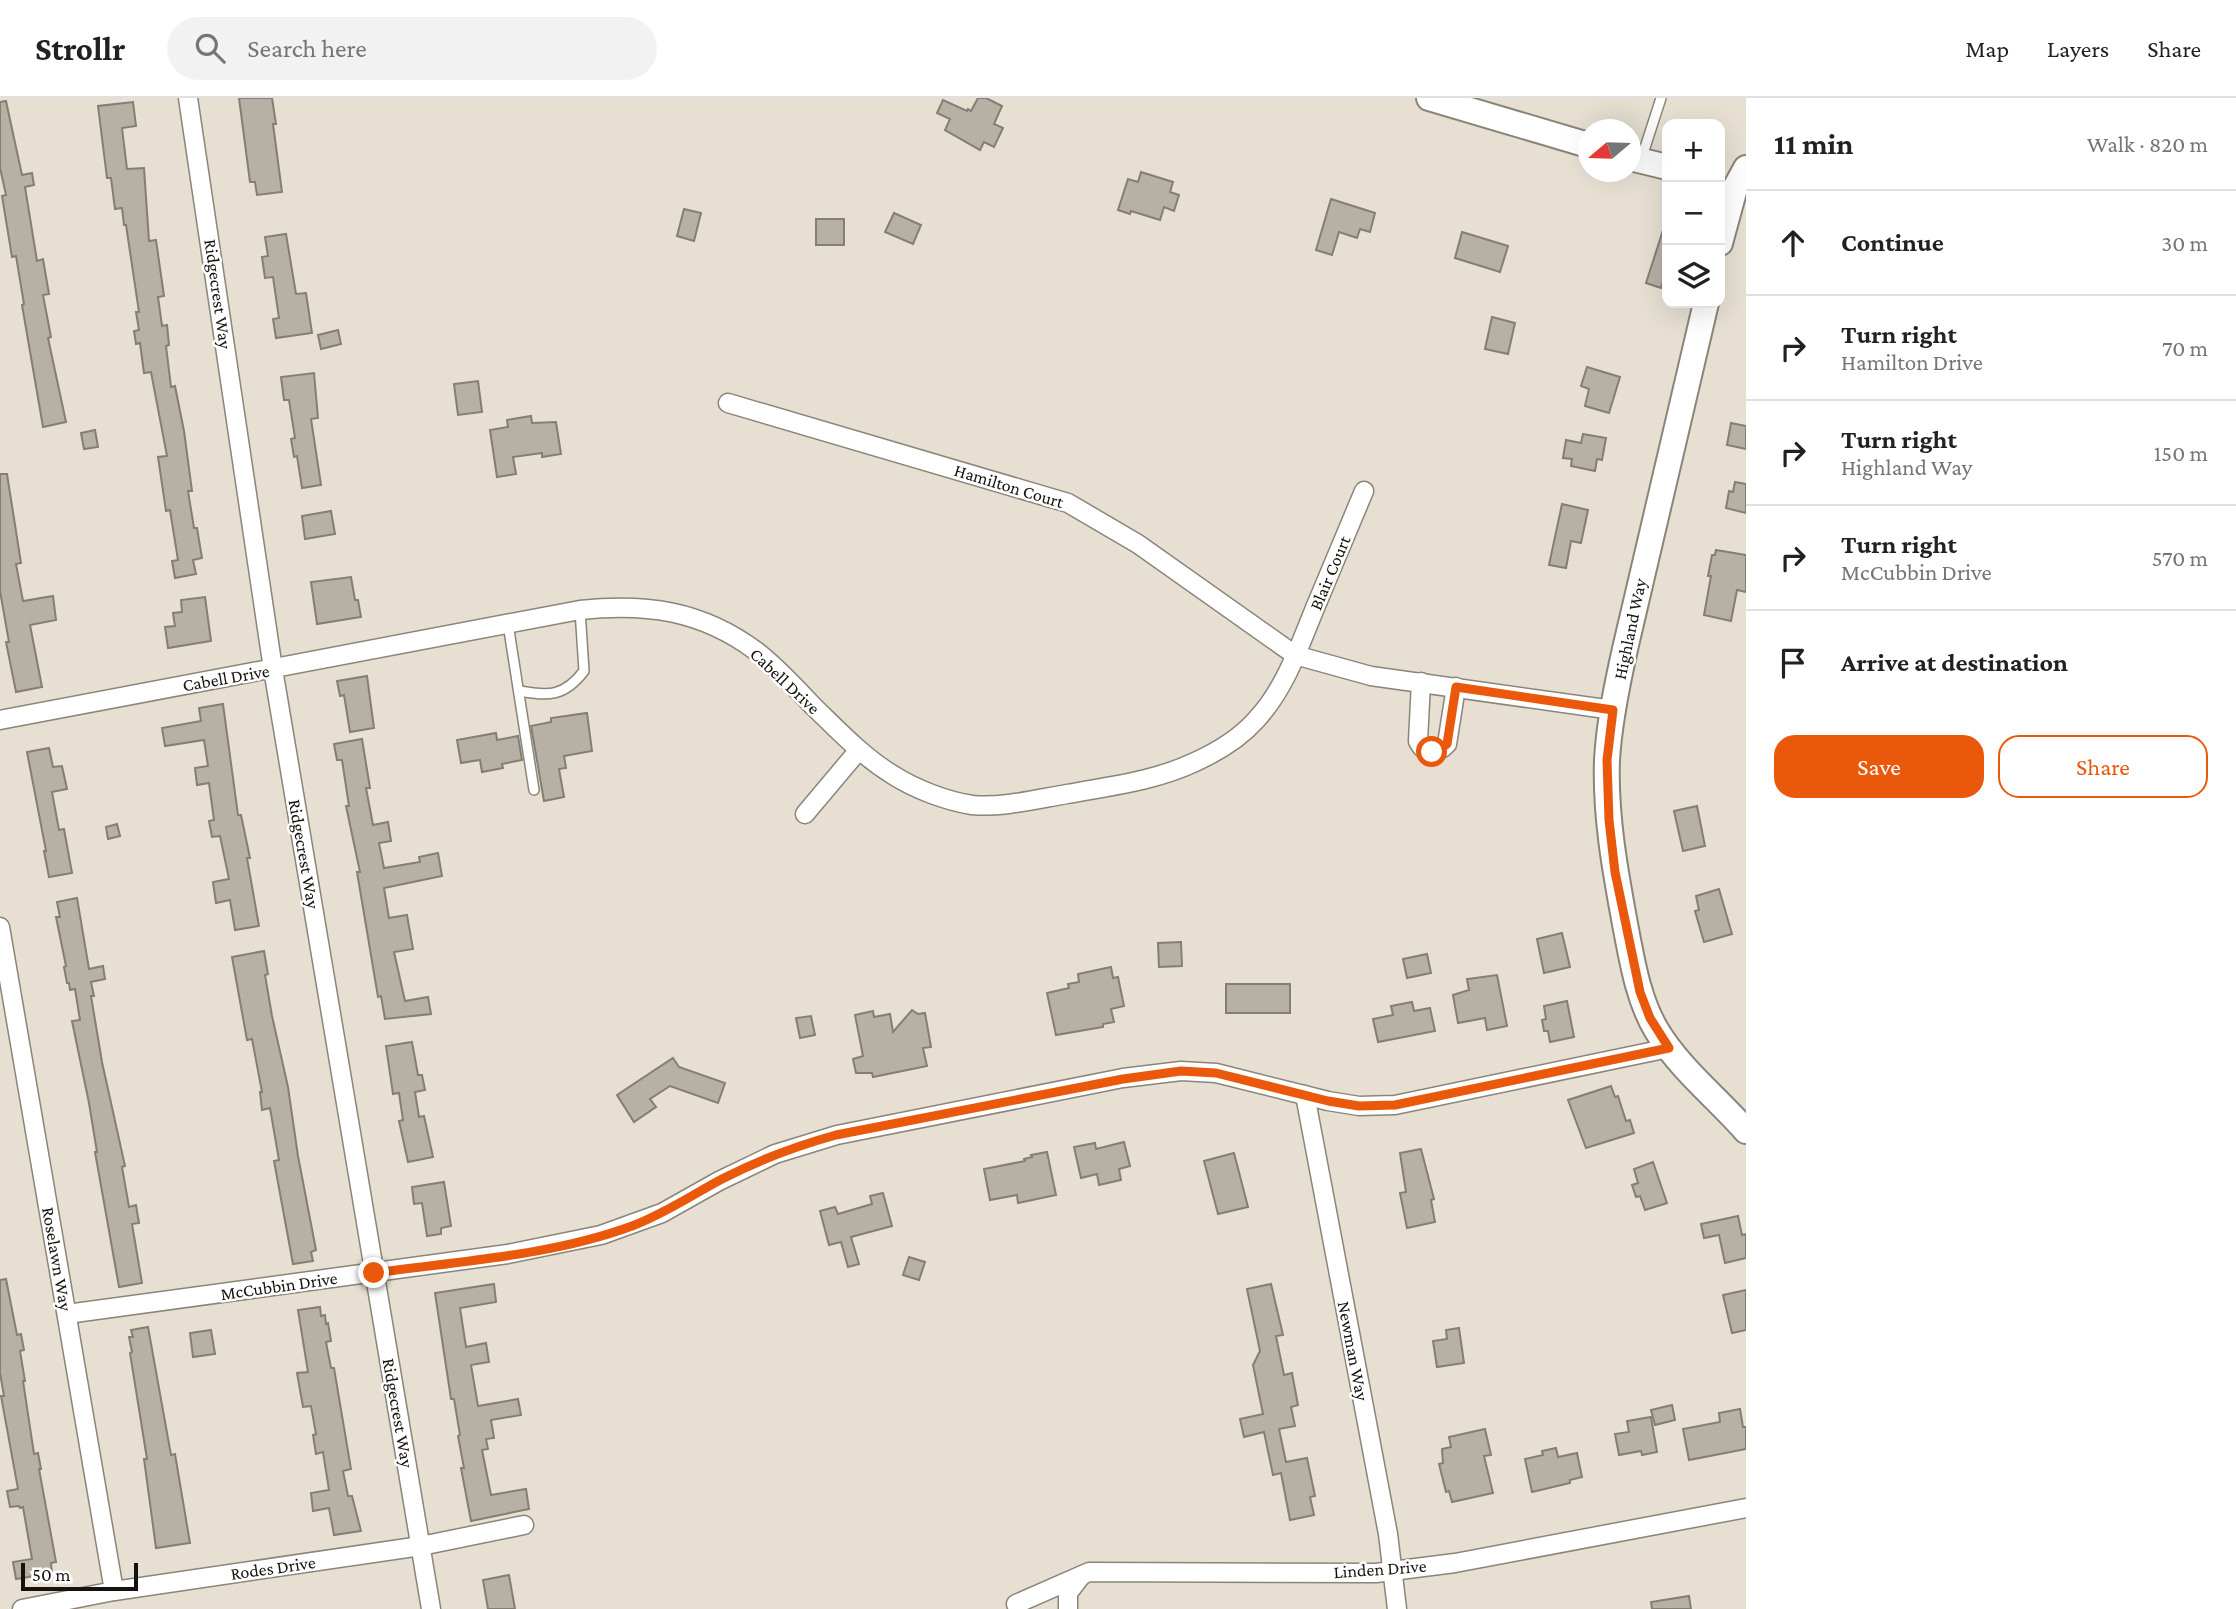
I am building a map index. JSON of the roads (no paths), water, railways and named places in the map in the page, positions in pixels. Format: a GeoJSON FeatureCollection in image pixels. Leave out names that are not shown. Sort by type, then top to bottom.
{"type":"FeatureCollection","features":[{"type":"Feature","properties":{"kind":"street","name":"Ridgecrest Way"},"geometry":{"type":"LineString","coordinates":[[188,98],[273,669],[431,1609]]}},
{"type":"Feature","properties":{"kind":"street"},"geometry":{"type":"LineString","coordinates":[[1429,98],[1481,109],[1578,142]]}},
{"type":"Feature","properties":{"kind":"street"},"geometry":{"type":"LineString","coordinates":[[1641,160],[1662,166]]}},
{"type":"Feature","properties":{"kind":"street"},"geometry":{"type":"LineString","coordinates":[[1725,225],[1737,183]]}},
{"type":"Feature","properties":{"kind":"street","name":"Highland Way"},"geometry":{"type":"LineString","coordinates":[[1705,308],[1613,710],[1607,760],[1609,820],[1615,872],[1640,992],[1650,1018],[1669,1048],[1746,1131]]}},
{"type":"Feature","properties":{"kind":"street","name":"Hamilton Court"},"geometry":{"type":"LineString","coordinates":[[728,402],[1068,503],[1138,544],[1296,655],[1371,676],[1613,710]]}},
{"type":"Feature","properties":{"kind":"street","name":"Blair Court"},"geometry":{"type":"LineString","coordinates":[[1296,655],[1364,491]]}},
{"type":"Feature","properties":{"kind":"street","name":"Cabell Drive"},"geometry":{"type":"LineString","coordinates":[[0,720],[580,610],[615,606],[641,607],[699,620],[724,631],[756,651],[858,751],[895,777],[935,795],[973,805],[1006,803],[1146,779],[1195,762],[1231,742],[1255,721],[1275,696],[1296,655]]}},
{"type":"Feature","properties":{"kind":"street"},"geometry":{"type":"LineString","coordinates":[[1421,682],[1418,741],[1423,749],[1432,752],[1447,744],[1456,687]]}},
{"type":"Feature","properties":{"kind":"street"},"geometry":{"type":"LineString","coordinates":[[805,814],[858,751]]}},
{"type":"Feature","properties":{"kind":"street","name":"Roselawn Way"},"geometry":{"type":"LineString","coordinates":[[0,927],[114,1591]]}},
{"type":"Feature","properties":{"kind":"street","name":"McCubbin Drive"},"geometry":{"type":"LineString","coordinates":[[67,1314],[539,1249],[601,1236],[662,1213],[746,1167],[805,1143],[1164,1072],[1196,1071],[1231,1076],[1359,1106],[1395,1105],[1669,1048]]}},
{"type":"Feature","properties":{"kind":"street","name":"Newman Way"},"geometry":{"type":"LineString","coordinates":[[1305,1094],[1393,1572],[1396,1609]]}},
{"type":"Feature","properties":{"kind":"street","name":"Linden Drive"},"geometry":{"type":"LineString","coordinates":[[1016,1604],[1083,1574],[1100,1570],[1393,1572],[1455,1563],[1746,1508]]}},
{"type":"Feature","properties":{"kind":"street","name":"Rodes Drive"},"geometry":{"type":"LineString","coordinates":[[22,1609],[114,1591],[421,1546],[524,1525]]}},
{"type":"Feature","properties":{"kind":"street"},"geometry":{"type":"LineString","coordinates":[[1068,1609],[1068,1592],[1083,1574]]}},
{"type":"Feature","properties":{"kind":"lane"},"geometry":{"type":"LineString","coordinates":[[1641,145],[1661,98]]}},
{"type":"Feature","properties":{"kind":"lane"},"geometry":{"type":"LineString","coordinates":[[519,691],[539,694],[561,691],[573,685],[584,671],[580,610]]}},
{"type":"Feature","properties":{"kind":"lane"},"geometry":{"type":"LineString","coordinates":[[508,624],[534,790]]}}]}
